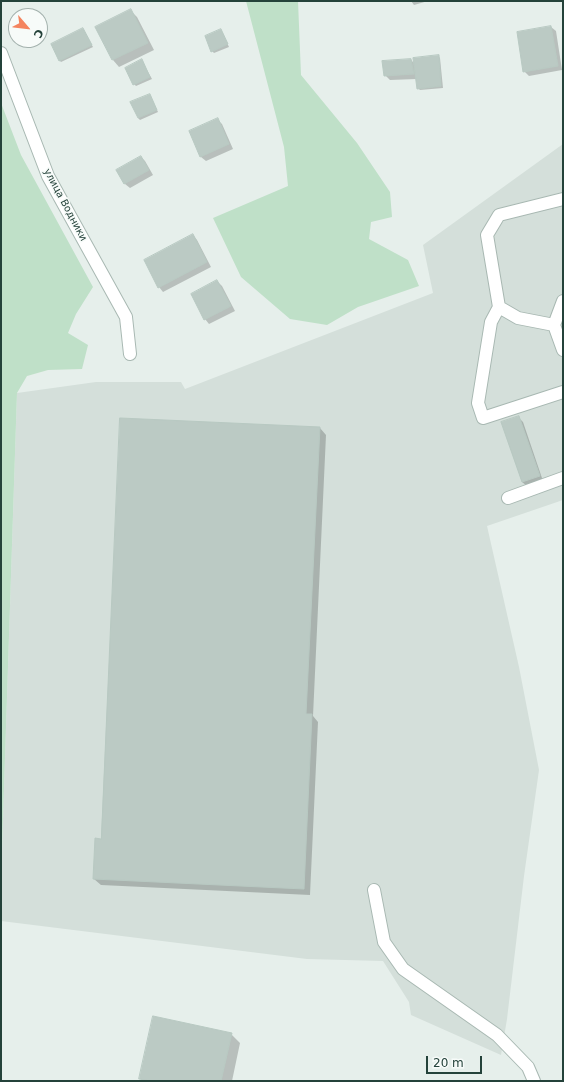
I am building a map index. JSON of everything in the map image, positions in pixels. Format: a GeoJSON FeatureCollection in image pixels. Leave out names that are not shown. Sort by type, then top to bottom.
{"type":"FeatureCollection","features":[{"type":"Feature","properties":{"kind":"street","name":"улица Водники"},"geometry":{"type":"LineString","coordinates":[[1,53],[48,176],[126,318],[130,354]]}},
{"type":"Feature","properties":{"kind":"street"},"geometry":{"type":"LineString","coordinates":[[563,199],[499,215],[487,235],[499,307],[491,322],[478,403],[483,418],[563,392]]}},
{"type":"Feature","properties":{"kind":"street"},"geometry":{"type":"LineString","coordinates":[[563,301],[554,325],[563,350]]}},
{"type":"Feature","properties":{"kind":"street"},"geometry":{"type":"LineString","coordinates":[[499,307],[518,318],[554,325]]}},
{"type":"Feature","properties":{"kind":"street"},"geometry":{"type":"LineString","coordinates":[[508,498],[563,478]]}},
{"type":"Feature","properties":{"kind":"street"},"geometry":{"type":"LineString","coordinates":[[374,890],[384,942],[403,969],[497,1035],[528,1067],[534,1081]]}},
{"type":"Feature","properties":{"kind":"shaded area"},"geometry":{"type":"Polygon","coordinates":[[[563,144],[563,500],[487,526],[519,667],[539,770],[501,1055],[411,1015],[409,1002],[383,961],[307,959],[1,921],[1,880],[17,393],[96,382],[181,382],[185,389],[433,293],[423,245],[563,144]]]}},
{"type":"Feature","properties":{"kind":"green space"},"geometry":{"type":"Polygon","coordinates":[[[246,1],[298,1],[301,75],[357,143],[390,192],[392,217],[371,222],[369,239],[408,260],[419,286],[358,307],[327,325],[290,319],[241,277],[213,218],[288,186],[284,147],[246,1]]]}},
{"type":"Feature","properties":{"kind":"green space"},"geometry":{"type":"Polygon","coordinates":[[[1,103],[21,155],[93,287],[76,314],[68,333],[88,345],[82,369],[48,370],[27,376],[17,393],[1,880],[1,103]]]}},
{"type":"Feature","properties":{"kind":"building"},"geometry":{"type":"Polygon","coordinates":[[[131,9],[148,43],[112,60],[95,27],[131,9]]]}},
{"type":"Feature","properties":{"kind":"building"},"geometry":{"type":"Polygon","coordinates":[[[551,26],[558,66],[523,72],[517,32],[551,26]]]}},
{"type":"Feature","properties":{"kind":"building"},"geometry":{"type":"Polygon","coordinates":[[[83,28],[92,45],[59,61],[51,44],[83,28]]]}},
{"type":"Feature","properties":{"kind":"building"},"geometry":{"type":"Polygon","coordinates":[[[221,29],[228,44],[211,52],[205,36],[221,29]]]}},
{"type":"Feature","properties":{"kind":"building"},"geometry":{"type":"Polygon","coordinates":[[[439,55],[441,86],[417,89],[413,58],[439,55]]]}},
{"type":"Feature","properties":{"kind":"building"},"geometry":{"type":"Polygon","coordinates":[[[142,59],[150,77],[133,85],[125,68],[142,59]]]}},
{"type":"Feature","properties":{"kind":"building"},"geometry":{"type":"Polygon","coordinates":[[[411,59],[414,74],[384,76],[382,61],[411,59]]]}},
{"type":"Feature","properties":{"kind":"building"},"geometry":{"type":"Polygon","coordinates":[[[150,94],[157,110],[138,118],[130,102],[150,94]]]}},
{"type":"Feature","properties":{"kind":"building"},"geometry":{"type":"Polygon","coordinates":[[[218,118],[229,144],[200,157],[189,131],[218,118]]]}},
{"type":"Feature","properties":{"kind":"building"},"geometry":{"type":"Polygon","coordinates":[[[141,156],[149,170],[124,184],[116,170],[141,156]]]}},
{"type":"Feature","properties":{"kind":"building"},"geometry":{"type":"Polygon","coordinates":[[[193,234],[207,262],[158,288],[144,260],[193,234]]]}},
{"type":"Feature","properties":{"kind":"building"},"geometry":{"type":"Polygon","coordinates":[[[217,280],[231,306],[204,320],[191,294],[217,280]]]}},
{"type":"Feature","properties":{"kind":"building"},"geometry":{"type":"Polygon","coordinates":[[[519,416],[540,476],[522,482],[501,422],[519,416]]]}},
{"type":"Feature","properties":{"kind":"building"},"geometry":{"type":"Polygon","coordinates":[[[120,418],[320,427],[306,714],[312,714],[304,889],[93,879],[95,838],[101,839],[120,418]]]}},
{"type":"Feature","properties":{"kind":"building"},"geometry":{"type":"Polygon","coordinates":[[[153,1016],[232,1033],[221,1081],[150,1081],[139,1079],[153,1016]]]}}]}
